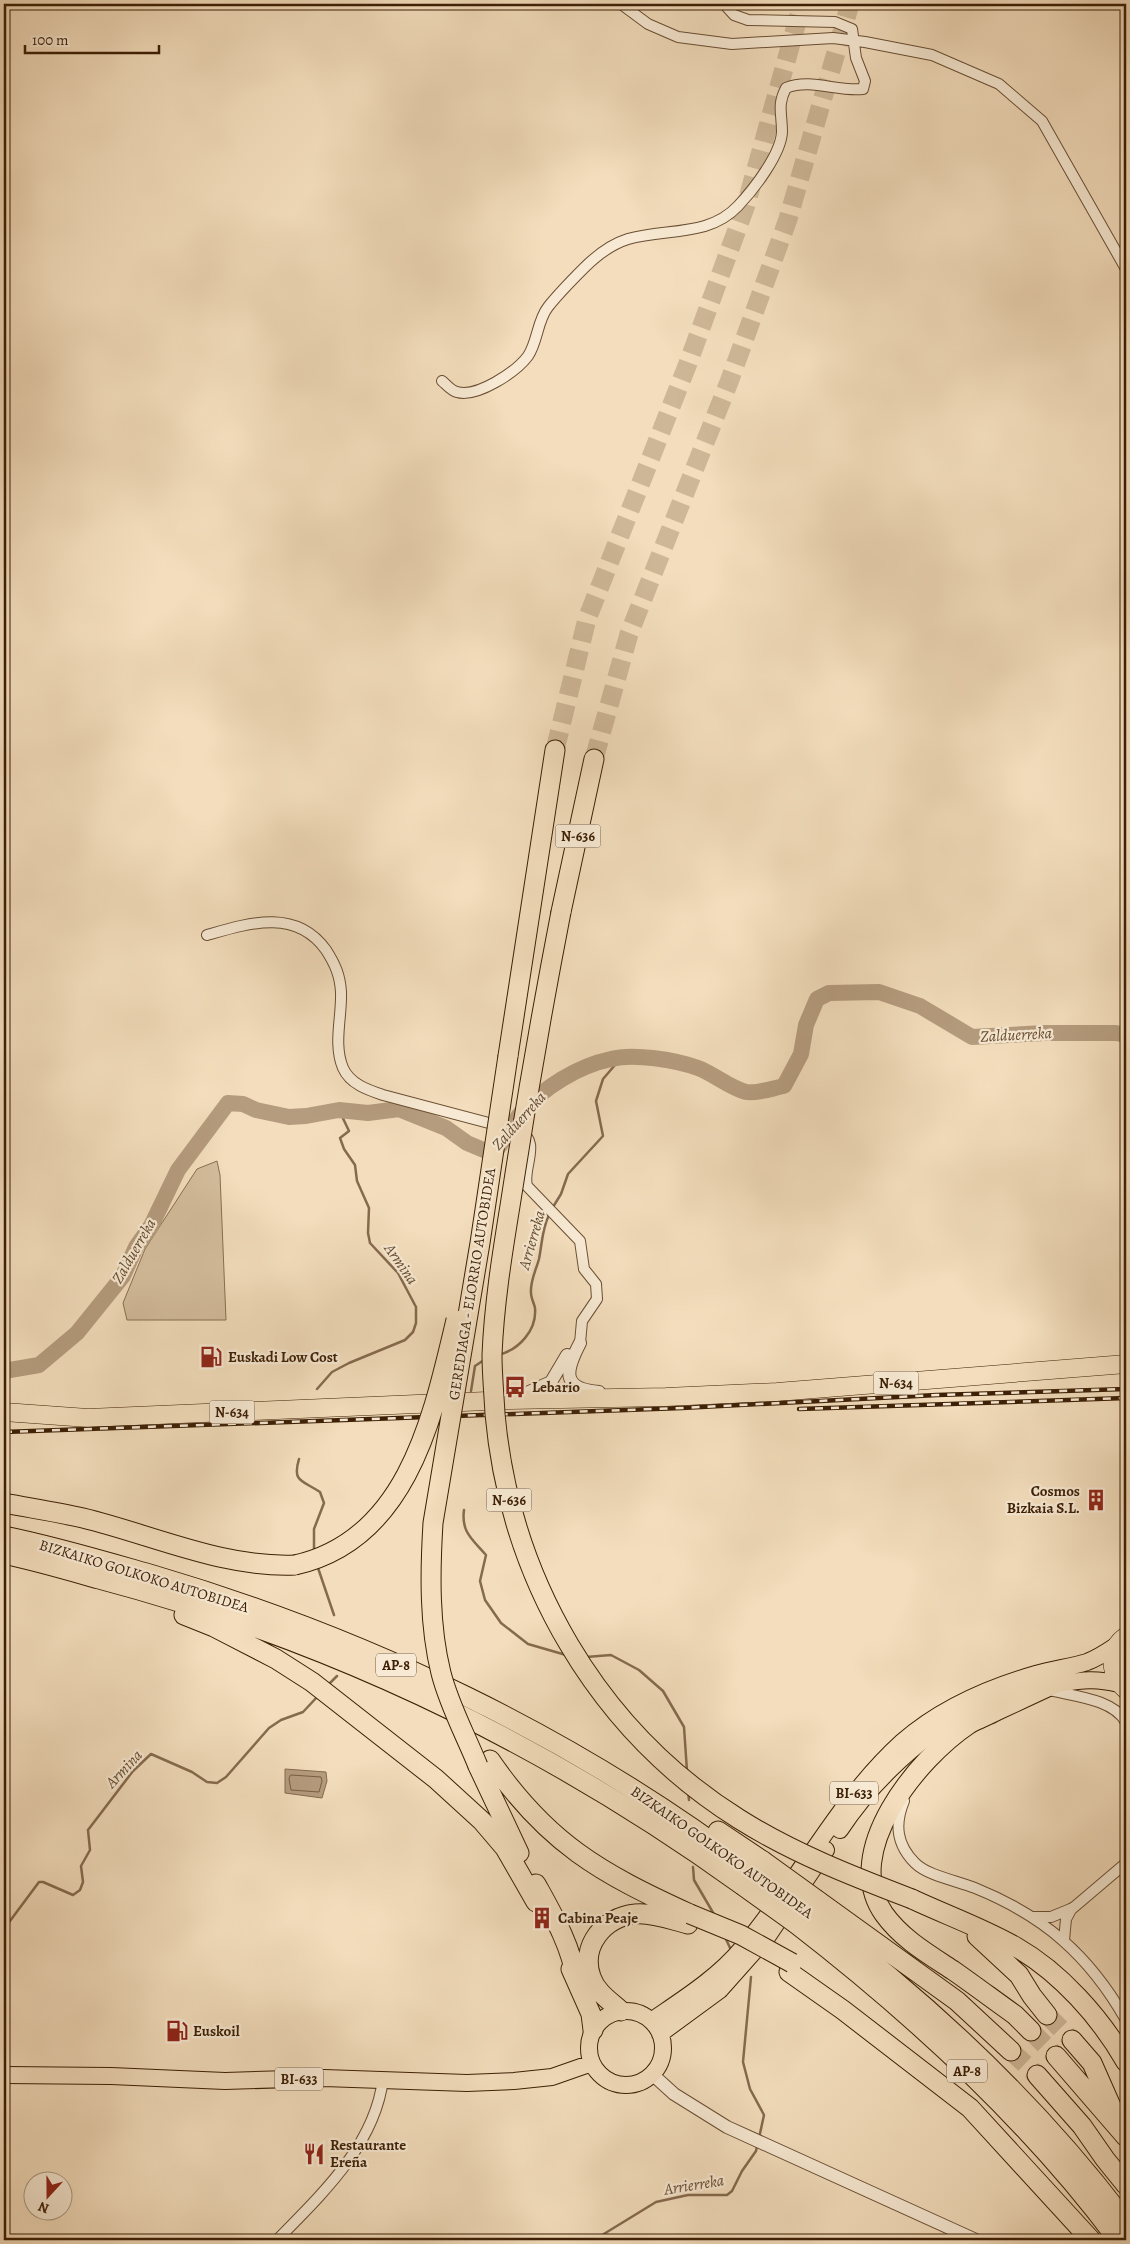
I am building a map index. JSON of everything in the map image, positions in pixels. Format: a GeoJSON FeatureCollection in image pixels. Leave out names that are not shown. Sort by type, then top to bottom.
{"type":"FeatureCollection","features":[{"type":"Feature","properties":{"kind":"highway","name":"GEREDIAGA - ELORRIO AUTOBIDEA"},"geometry":{"type":"LineString","coordinates":[[484,1763],[441,1673],[431,1580],[433,1523],[480,1243],[555,750]]}},
{"type":"Feature","properties":{"kind":"highway","name":"GEREDIAGA - ELORRIO AUTOBIDEA"},"geometry":{"type":"LineString","coordinates":[[594,759],[562,912],[521,1130],[502,1256],[492,1355],[498,1446],[514,1521],[526,1559],[559,1628],[595,1685],[640,1739],[688,1782],[736,1817],[791,1849],[830,1867],[946,1914]]}},
{"type":"Feature","properties":{"kind":"highway"},"geometry":{"type":"LineString","coordinates":[[4,1504],[82,1518],[250,1564],[272,1566],[295,1565],[319,1559],[352,1542],[370,1527],[396,1493],[414,1458],[434,1407],[460,1304],[480,1243]]}},
{"type":"Feature","properties":{"kind":"highway","name":"N-634"},"geometry":{"type":"LineString","coordinates":[[4,1412],[88,1418],[510,1400],[666,1398],[777,1392],[1126,1364]]}},
{"type":"Feature","properties":{"kind":"highway","name":"BIZKAIKO GOLKOKO AUTOBIDEA"},"geometry":{"type":"LineString","coordinates":[[4,1536],[108,1562],[200,1589],[290,1621],[379,1657],[465,1696],[561,1746],[640,1793],[713,1842],[753,1873]]}},
{"type":"Feature","properties":{"kind":"highway","name":"BIZKAIKO GOLKOKO AUTOBIDEA"},"geometry":{"type":"LineString","coordinates":[[4,1554],[98,1578],[202,1608],[290,1639],[443,1704],[534,1752],[624,1804],[688,1846],[753,1873]]}},
{"type":"Feature","properties":{"kind":"highway"},"geometry":{"type":"LineString","coordinates":[[98,1578],[141,1599],[214,1627],[276,1659],[358,1717],[436,1779],[482,1821],[517,1865],[536,1902]]}},
{"type":"Feature","properties":{"kind":"highway"},"geometry":{"type":"LineString","coordinates":[[1122,1640],[1112,1665],[1114,1675],[1123,1687]]}},
{"type":"Feature","properties":{"kind":"highway"},"geometry":{"type":"LineString","coordinates":[[1031,2031],[1015,2015],[902,1935],[883,1912],[875,1896],[871,1875],[871,1860],[880,1828],[896,1800],[915,1774],[947,1742],[969,1724],[1049,1687]]}},
{"type":"Feature","properties":{"kind":"highway"},"geometry":{"type":"LineString","coordinates":[[484,1763],[561,1841],[621,1882],[689,1919],[791,1967],[843,2010],[970,2108],[1091,2240]]}},
{"type":"Feature","properties":{"kind":"highway"},"geometry":{"type":"LineString","coordinates":[[484,1763],[516,1846],[553,1915],[575,1970],[576,1980]]}},
{"type":"Feature","properties":{"kind":"highway"},"geometry":{"type":"LineString","coordinates":[[753,1873],[807,1912],[957,2000],[1011,2051]]}},
{"type":"Feature","properties":{"kind":"highway","name":"AP-8"},"geometry":{"type":"LineString","coordinates":[[753,1873],[807,1912]]}},
{"type":"Feature","properties":{"kind":"highway","name":"BIZKAIKO GOLKOKO AUTOBIDEA"},"geometry":{"type":"LineString","coordinates":[[807,1912],[932,2012],[1055,2137],[1101,2189],[1126,2222]]}},
{"type":"Feature","properties":{"kind":"highway","name":"BIZKAIKO GOLKOKO AUTOBIDEA"},"geometry":{"type":"LineString","coordinates":[[807,1912],[857,1971],[916,2023],[1034,2138],[1070,2178],[1118,2240]]}},
{"type":"Feature","properties":{"kind":"highway"},"geometry":{"type":"LineString","coordinates":[[622,2011],[604,1996],[590,1976],[588,1958],[596,1934],[606,1923],[620,1916],[636,1913],[689,1919]]}},
{"type":"Feature","properties":{"kind":"highway"},"geometry":{"type":"LineString","coordinates":[[946,1914],[967,1928],[1008,1962],[1019,1974],[1032,1996],[1047,2015]]}},
{"type":"Feature","properties":{"kind":"highway"},"geometry":{"type":"LineString","coordinates":[[946,1914],[1015,1946],[1037,1960],[1056,1976],[1093,2014],[1109,2034],[1126,2062]]}},
{"type":"Feature","properties":{"kind":"highway"},"geometry":{"type":"LineString","coordinates":[[552,1933],[591,2014],[593,2030]]}},
{"type":"Feature","properties":{"kind":"highway"},"geometry":{"type":"LineString","coordinates":[[1072,2040],[1092,2063],[1124,2134]]}},
{"type":"Feature","properties":{"kind":"highway"},"geometry":{"type":"LineString","coordinates":[[1056,2056],[1124,2134]]}},
{"type":"Feature","properties":{"kind":"highway"},"geometry":{"type":"LineString","coordinates":[[1037,2075],[1082,2126],[1126,2184]]}},
{"type":"Feature","properties":{"kind":"main road","name":"BI-633"},"geometry":{"type":"LineString","coordinates":[[651,2021],[705,1985],[742,1949],[845,1804],[901,1743],[924,1723],[965,1699],[1013,1680],[1090,1661],[1122,1640]]}},
{"type":"Feature","properties":{"kind":"main road","name":"BI-633"},"geometry":{"type":"LineString","coordinates":[[660,2034],[720,1990],[768,1936],[845,1822],[876,1785],[933,1733],[971,1709],[1024,1689],[1049,1687],[1085,1679],[1099,1679],[1123,1687]]}},
{"type":"Feature","properties":{"kind":"main road"},"geometry":{"type":"LineString","coordinates":[[622,2011],[632,2012],[651,2021],[660,2034],[663,2045],[662,2056],[652,2074],[642,2081],[631,2084],[619,2084],[608,2080],[599,2073],[592,2063],[589,2052],[590,2041],[593,2030],[605,2017],[622,2011]]}},
{"type":"Feature","properties":{"kind":"main road","name":"BI-633"},"geometry":{"type":"LineString","coordinates":[[4,2075],[112,2076],[225,2081],[384,2079],[468,2083],[552,2077],[592,2063]]}},
{"type":"Feature","properties":{"kind":"street"},"geometry":{"type":"LineString","coordinates":[[621,4],[648,24],[678,37],[732,44],[833,38],[932,55],[999,84],[1042,121],[1126,269]]}},
{"type":"Feature","properties":{"kind":"street"},"geometry":{"type":"LineString","coordinates":[[442,380],[455,392],[469,393],[492,384],[516,370],[529,354],[540,322],[548,308],[586,266],[611,246],[629,239],[686,232],[717,221],[736,208],[769,165],[780,144],[782,132],[780,100],[786,88],[799,83],[851,90],[863,89],[865,82],[856,58],[852,29],[835,22],[748,20],[734,15],[724,4]]}},
{"type":"Feature","properties":{"kind":"street"},"geometry":{"type":"LineString","coordinates":[[207,935],[243,925],[287,922],[303,928],[319,940],[336,964],[340,977],[341,994],[339,1050],[343,1069],[352,1081],[364,1089],[383,1096],[486,1122],[518,1131],[527,1136],[530,1142],[526,1183],[535,1197],[580,1241],[584,1269],[594,1280],[598,1289],[595,1303],[582,1321],[580,1343],[570,1361],[568,1370],[572,1380],[580,1389],[588,1392],[666,1398]]}},
{"type":"Feature","properties":{"kind":"street"},"geometry":{"type":"LineString","coordinates":[[510,1400],[550,1382],[566,1356],[580,1343]]}},
{"type":"Feature","properties":{"kind":"street"},"geometry":{"type":"LineString","coordinates":[[1049,1687],[1076,1698],[1095,1700],[1120,1712],[1126,1722]]}},
{"type":"Feature","properties":{"kind":"street"},"geometry":{"type":"LineString","coordinates":[[915,1774],[900,1811],[897,1834],[902,1847],[916,1865],[974,1887],[1022,1909],[1033,1917],[1064,1940],[1094,1971],[1126,2020]]}},
{"type":"Feature","properties":{"kind":"street"},"geometry":{"type":"LineString","coordinates":[[1033,1917],[1051,1917],[1072,1908],[1126,1863]]}},
{"type":"Feature","properties":{"kind":"street"},"geometry":{"type":"LineString","coordinates":[[1064,1940],[1066,1919],[1072,1908]]}},
{"type":"Feature","properties":{"kind":"street"},"geometry":{"type":"LineString","coordinates":[[652,2074],[696,2108],[747,2137],[968,2239]]}},
{"type":"Feature","properties":{"kind":"street"},"geometry":{"type":"LineString","coordinates":[[277,2240],[314,2203],[353,2154],[370,2126],[382,2094],[384,2079]]}},
{"type":"Feature","properties":{"kind":"shaded area"},"geometry":{"type":"Polygon","coordinates":[[[217,1161],[220,1175],[226,1320],[127,1320],[123,1303],[145,1249],[197,1169],[217,1161]]]}},
{"type":"Feature","properties":{"kind":"water"},"geometry":{"type":"Polygon","coordinates":[[[285,1769],[326,1772],[327,1781],[322,1798],[285,1793],[285,1769]]]}},
{"type":"Feature","properties":{"kind":"waterway","name":"Zalduerreka"},"geometry":{"type":"LineString","coordinates":[[4,1371],[39,1365],[77,1333],[123,1276],[136,1247],[151,1226],[178,1170],[228,1103],[243,1104],[256,1110],[289,1117],[339,1110],[368,1113],[399,1109],[446,1128],[467,1143],[493,1154],[521,1113],[551,1086],[574,1072],[611,1059],[643,1057],[678,1062],[704,1071],[746,1092],[760,1092],[784,1086],[801,1054],[806,1025],[817,999],[829,993],[879,992],[920,1006],[972,1037],[1045,1033],[1116,1033],[1126,1035]]}},
{"type":"Feature","properties":{"kind":"waterway","name":"Arrierreka"},"geometry":{"type":"LineString","coordinates":[[553,1207],[561,1194],[568,1174],[603,1136],[596,1101],[603,1079],[621,1058]]}},
{"type":"Feature","properties":{"kind":"waterway","name":"Armina"},"geometry":{"type":"LineString","coordinates":[[317,1389],[332,1372],[405,1340],[413,1332],[416,1323],[416,1307],[398,1273],[370,1243],[368,1233],[369,1208],[357,1181],[355,1165],[344,1149],[340,1138],[349,1131],[339,1110]]}},
{"type":"Feature","properties":{"kind":"waterway","name":"Arrierreka"},"geometry":{"type":"LineString","coordinates":[[498,1355],[513,1349],[519,1344],[530,1331],[533,1324],[535,1308],[531,1295],[531,1284],[549,1215]]}},
{"type":"Feature","properties":{"kind":"waterway","name":"Arrierreka"},"geometry":{"type":"LineString","coordinates":[[471,1391],[475,1366],[484,1360]]}},
{"type":"Feature","properties":{"kind":"waterway","name":"Armina"},"geometry":{"type":"LineString","coordinates":[[299,1459],[297,1472],[300,1480],[320,1492],[324,1503],[314,1529],[314,1549]]}},
{"type":"Feature","properties":{"kind":"waterway","name":"Arrierreka"},"geometry":{"type":"LineString","coordinates":[[464,1510],[466,1530],[472,1540],[486,1555],[480,1581],[485,1600],[501,1623],[528,1644],[566,1655]]}},
{"type":"Feature","properties":{"kind":"waterway","name":"Armina"},"geometry":{"type":"LineString","coordinates":[[317,1565],[334,1615]]}},
{"type":"Feature","properties":{"kind":"waterway","name":"Arrierreka"},"geometry":{"type":"LineString","coordinates":[[586,1657],[611,1655],[639,1670],[663,1691],[684,1727],[687,1771]]}},
{"type":"Feature","properties":{"kind":"waterway","name":"Armina"},"geometry":{"type":"LineString","coordinates":[[328,1685],[337,1676]]}},
{"type":"Feature","properties":{"kind":"waterway","name":"Armina"},"geometry":{"type":"LineString","coordinates":[[4,1929],[39,1882],[73,1895],[80,1890],[83,1882],[81,1866],[90,1850],[88,1830],[133,1771],[151,1754],[192,1772],[207,1782],[217,1783],[226,1777],[269,1728],[281,1720],[303,1712],[318,1696]]}},
{"type":"Feature","properties":{"kind":"waterway","name":"Arrierreka"},"geometry":{"type":"LineString","coordinates":[[688,1791],[689,1800]]}},
{"type":"Feature","properties":{"kind":"waterway","name":"Arrierreka"},"geometry":{"type":"LineString","coordinates":[[693,1867],[694,1880],[715,1916]]}},
{"type":"Feature","properties":{"kind":"waterway","name":"Arrierreka"},"geometry":{"type":"LineString","coordinates":[[725,1937],[731,1950]]}},
{"type":"Feature","properties":{"kind":"waterway","name":"Arrierreka"},"geometry":{"type":"LineString","coordinates":[[751,1977],[743,2062],[750,2089],[764,2115],[759,2138]]}},
{"type":"Feature","properties":{"kind":"waterway","name":"Arrierreka"},"geometry":{"type":"LineString","coordinates":[[594,2240],[656,2202],[688,2195],[727,2195],[732,2191],[742,2171],[756,2151],[757,2146]]}},
{"type":"Feature","properties":{"kind":"tunnel"},"geometry":{"type":"LineString","coordinates":[[555,750],[587,619],[687,366],[746,205],[802,4]]}},
{"type":"Feature","properties":{"kind":"tunnel"},"geometry":{"type":"LineString","coordinates":[[594,759],[629,634],[729,382],[788,219],[850,4]]}},
{"type":"Feature","properties":{"kind":"tunnel"},"geometry":{"type":"LineString","coordinates":[[1047,2015],[1072,2040]]}},
{"type":"Feature","properties":{"kind":"tunnel"},"geometry":{"type":"LineString","coordinates":[[1031,2031],[1056,2056]]}},
{"type":"Feature","properties":{"kind":"tunnel"},"geometry":{"type":"LineString","coordinates":[[1011,2051],[1037,2075]]}},
{"type":"Feature","properties":{"kind":"railway"},"geometry":{"type":"LineString","coordinates":[[4,1432],[682,1408],[937,1395],[1126,1389]]}},
{"type":"Feature","properties":{"kind":"railway"},"geometry":{"type":"LineString","coordinates":[[799,1409],[1126,1398]]}},
{"type":"Feature","properties":{"kind":"place","name":"Euskadi Low Cost"},"geometry":{"type":"Point","coordinates":[211,1357]}},
{"type":"Feature","properties":{"kind":"place","name":"Lebario"},"geometry":{"type":"Point","coordinates":[515,1387]}},
{"type":"Feature","properties":{"kind":"place","name":"Cosmos Bizkaia S.L."},"geometry":{"type":"Point","coordinates":[1096,1500]}},
{"type":"Feature","properties":{"kind":"place","name":"Cabina Peaje"},"geometry":{"type":"Point","coordinates":[542,1918]}},
{"type":"Feature","properties":{"kind":"place","name":"Euskoil"},"geometry":{"type":"Point","coordinates":[177,2031]}},
{"type":"Feature","properties":{"kind":"place","name":"Restaurante Ereña"},"geometry":{"type":"Point","coordinates":[314,2154]}}]}
